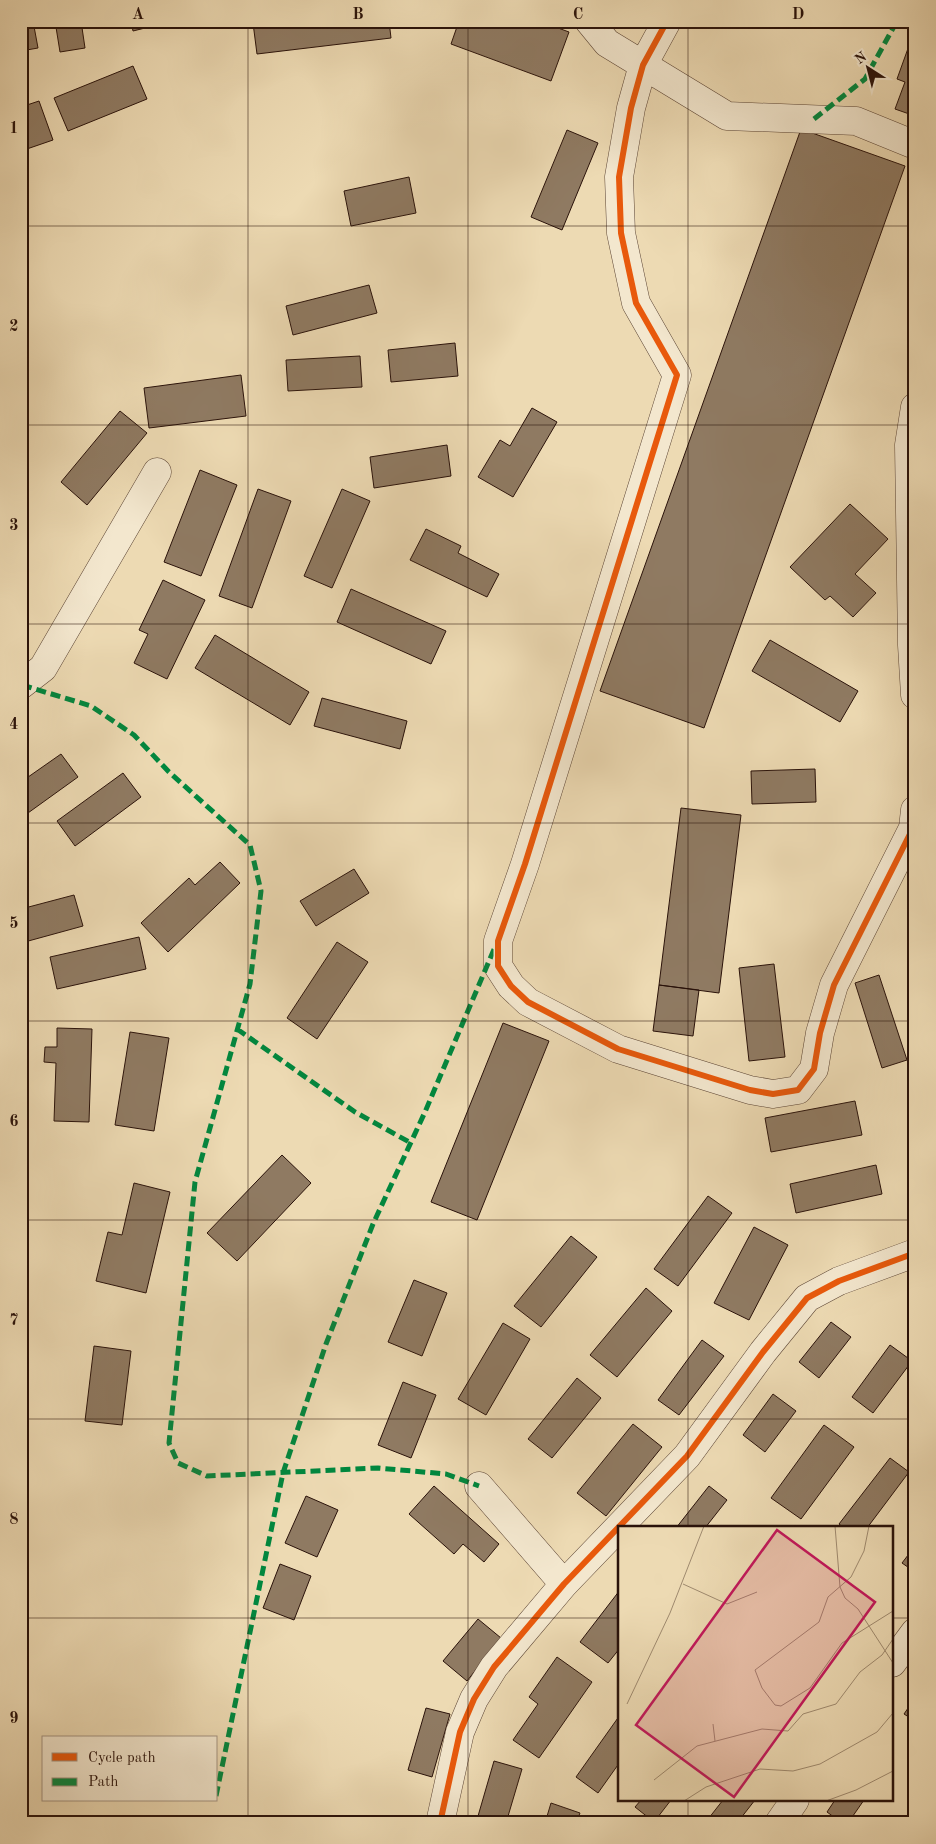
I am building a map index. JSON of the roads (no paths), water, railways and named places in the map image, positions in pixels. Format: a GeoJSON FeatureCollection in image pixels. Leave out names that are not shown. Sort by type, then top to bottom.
{"type":"FeatureCollection","features":[{"type":"Feature","properties":{"kind":"street"},"geometry":{"type":"LineString","coordinates":[[588,21],[608,43],[727,116],[856,121],[915,145]]}},
{"type":"Feature","properties":{"kind":"street"},"geometry":{"type":"LineString","coordinates":[[667,21],[644,65],[631,108],[619,177],[621,233],[636,303],[677,375],[525,864],[498,941],[498,966],[511,986],[528,1002],[618,1049],[750,1090],[773,1094],[798,1090],[814,1069],[820,1033],[834,985],[913,828],[915,810]]}},
{"type":"Feature","properties":{"kind":"street"},"geometry":{"type":"LineString","coordinates":[[915,407],[909,445],[912,636],[915,695]]}},
{"type":"Feature","properties":{"kind":"street"},"geometry":{"type":"LineString","coordinates":[[21,685],[43,668],[157,472]]}},
{"type":"Feature","properties":{"kind":"street"},"geometry":{"type":"LineString","coordinates":[[620,1526],[687,1456],[763,1352],[807,1298],[839,1281],[915,1253]]}},
{"type":"Feature","properties":{"kind":"street"},"geometry":{"type":"LineString","coordinates":[[479,1486],[564,1584]]}},
{"type":"Feature","properties":{"kind":"street"},"geometry":{"type":"LineString","coordinates":[[440,1823],[460,1732],[474,1699],[494,1667],[564,1584],[618,1528]]}},
{"type":"Feature","properties":{"kind":"street"},"geometry":{"type":"LineString","coordinates":[[894,1661],[915,1632]]}},
{"type":"Feature","properties":{"kind":"street"},"geometry":{"type":"LineString","coordinates":[[779,1823],[794,1802]]}}]}
